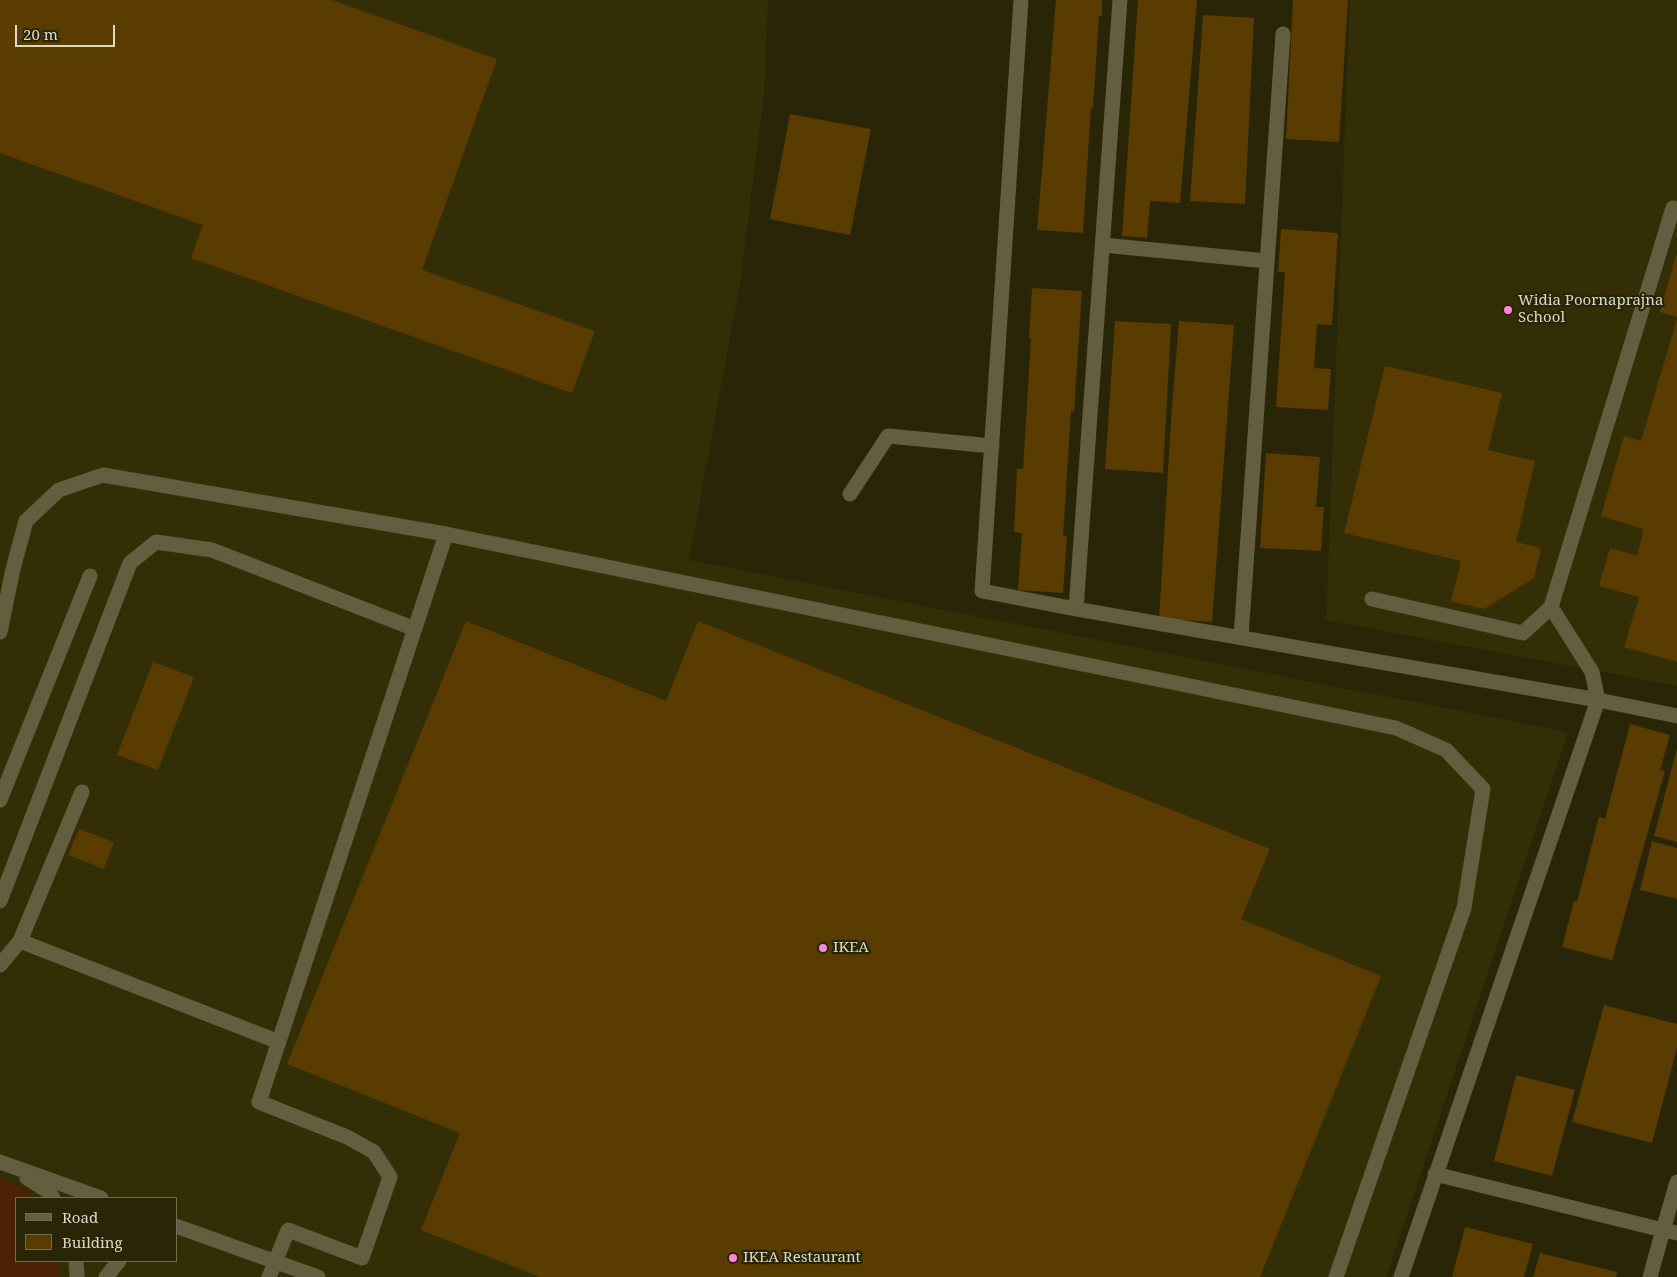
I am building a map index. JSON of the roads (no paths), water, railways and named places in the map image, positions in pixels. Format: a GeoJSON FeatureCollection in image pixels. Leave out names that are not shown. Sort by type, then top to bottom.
{"type":"FeatureCollection","features":[{"type":"Feature","properties":{"kind":"street"},"geometry":{"type":"LineString","coordinates":[[1021,0],[982,591],[1598,700],[1677,716]]}},
{"type":"Feature","properties":{"kind":"street"},"geometry":{"type":"LineString","coordinates":[[1076,609],[1120,0]]}},
{"type":"Feature","properties":{"kind":"street"},"geometry":{"type":"LineString","coordinates":[[1241,637],[1283,34]]}},
{"type":"Feature","properties":{"kind":"street"},"geometry":{"type":"LineString","coordinates":[[1372,599],[1523,633],[1551,606],[1674,208]]}},
{"type":"Feature","properties":{"kind":"street"},"geometry":{"type":"LineString","coordinates":[[1103,245],[1267,261]]}},
{"type":"Feature","properties":{"kind":"street"},"geometry":{"type":"LineString","coordinates":[[850,494],[888,436],[992,446]]}},
{"type":"Feature","properties":{"kind":"street"},"geometry":{"type":"LineString","coordinates":[[0,632],[26,521],[59,490],[103,476],[446,534],[1396,728],[1446,750],[1483,789],[1464,908],[1336,1277]]}},
{"type":"Feature","properties":{"kind":"street"},"geometry":{"type":"LineString","coordinates":[[269,1277],[288,1230],[362,1258],[390,1177],[374,1152],[347,1137],[259,1102],[446,534]]}},
{"type":"Feature","properties":{"kind":"street"},"geometry":{"type":"LineString","coordinates":[[0,901],[130,563],[156,542],[212,550],[415,629]]}},
{"type":"Feature","properties":{"kind":"street"},"geometry":{"type":"LineString","coordinates":[[0,800],[90,576]]}},
{"type":"Feature","properties":{"kind":"street"},"geometry":{"type":"LineString","coordinates":[[1401,1277],[1598,700],[1592,672],[1551,606]]}},
{"type":"Feature","properties":{"kind":"street"},"geometry":{"type":"LineString","coordinates":[[0,965],[20,941],[82,792]]}},
{"type":"Feature","properties":{"kind":"street"},"geometry":{"type":"LineString","coordinates":[[20,941],[279,1042]]}},
{"type":"Feature","properties":{"kind":"street"},"geometry":{"type":"LineString","coordinates":[[2,1163],[49,1192],[52,1197]]}},
{"type":"Feature","properties":{"kind":"street"},"geometry":{"type":"LineString","coordinates":[[2,1163],[98,1197]]}},
{"type":"Feature","properties":{"kind":"street"},"geometry":{"type":"LineString","coordinates":[[1435,1174],[1670,1232]]}},
{"type":"Feature","properties":{"kind":"street"},"geometry":{"type":"LineString","coordinates":[[1650,1277],[1670,1232],[1677,1182]]}},
{"type":"Feature","properties":{"kind":"street"},"geometry":{"type":"LineString","coordinates":[[181,1230],[318,1277]]}},
{"type":"Feature","properties":{"kind":"street"},"geometry":{"type":"LineString","coordinates":[[76,1262],[77,1277]]}},
{"type":"Feature","properties":{"kind":"street"},"geometry":{"type":"LineString","coordinates":[[106,1277],[118,1262]]}},
{"type":"Feature","properties":{"kind":"place","name":"Widia Poornaprajna School"},"geometry":{"type":"Point","coordinates":[1508,310]}},
{"type":"Feature","properties":{"kind":"place","name":"IKEA"},"geometry":{"type":"Point","coordinates":[823,948]}},
{"type":"Feature","properties":{"kind":"place","name":"IKEA Restaurant"},"geometry":{"type":"Point","coordinates":[733,1258]}}]}
